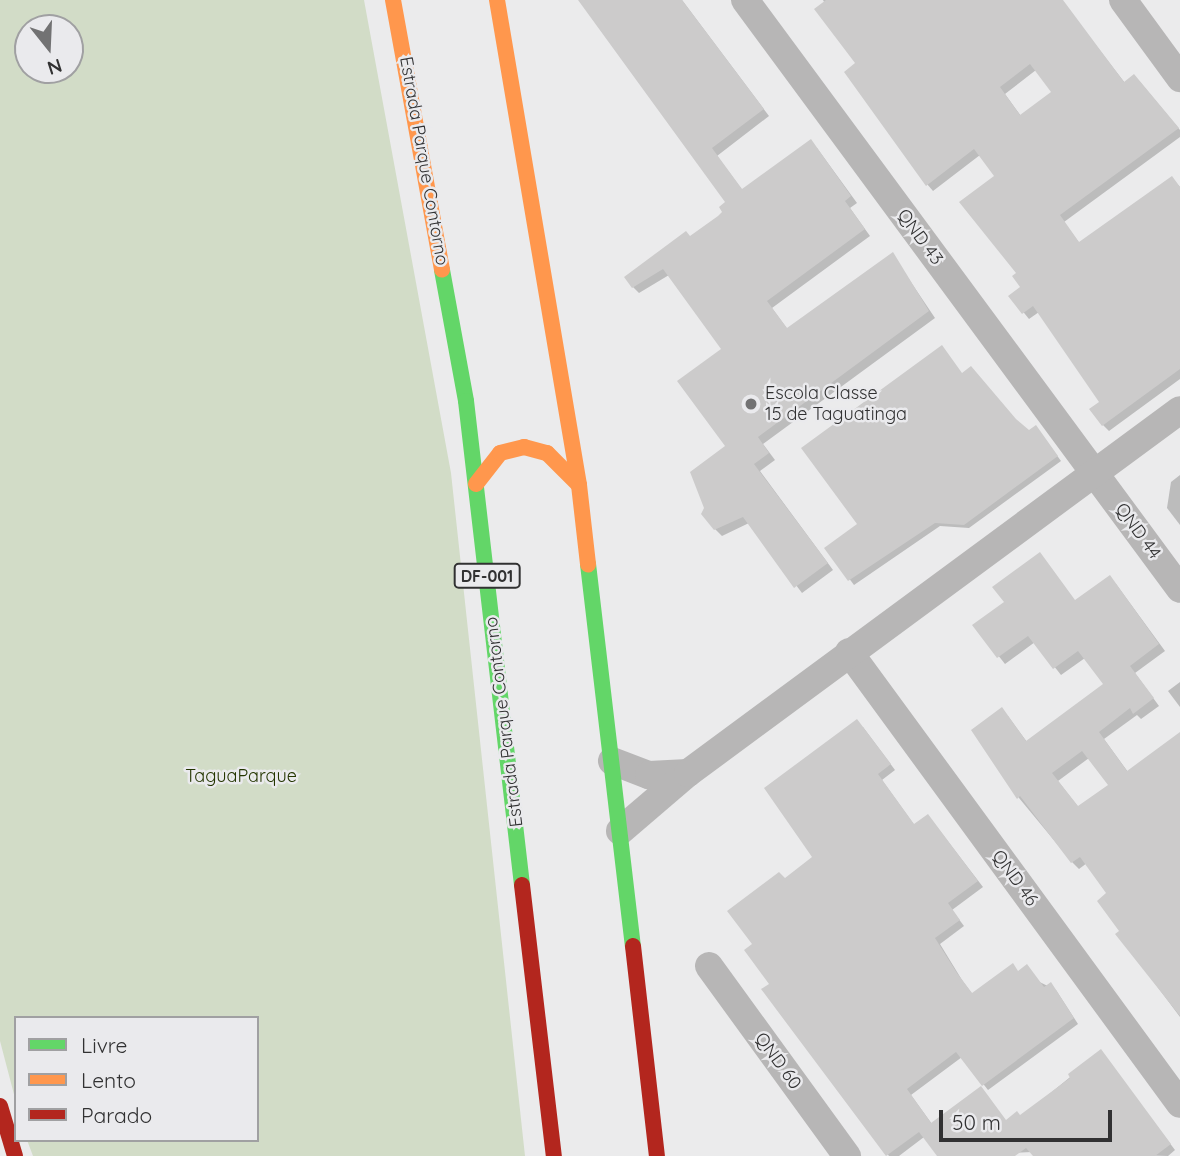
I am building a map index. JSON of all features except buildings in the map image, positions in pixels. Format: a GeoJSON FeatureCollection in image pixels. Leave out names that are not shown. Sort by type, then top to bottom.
{"type":"FeatureCollection","features":[{"type":"Feature","properties":{"kind":"main road","name":"Estrada Parque Contorno"},"geometry":{"type":"LineString","coordinates":[[393,0],[460,361],[554,1156]]}},
{"type":"Feature","properties":{"kind":"main road"},"geometry":{"type":"LineString","coordinates":[[497,0],[579,485],[657,1156]]}},
{"type":"Feature","properties":{"kind":"main road"},"geometry":{"type":"LineString","coordinates":[[476,484],[500,453],[524,447],[547,453],[579,485]]}},
{"type":"Feature","properties":{"kind":"main road"},"geometry":{"type":"LineString","coordinates":[[0,1106],[15,1156]]}},
{"type":"Feature","properties":{"kind":"street","name":"QND 43"},"geometry":{"type":"LineString","coordinates":[[745,0],[1095,474]]}},
{"type":"Feature","properties":{"kind":"street"},"geometry":{"type":"LineString","coordinates":[[1123,0],[1180,78]]}},
{"type":"Feature","properties":{"kind":"street"},"geometry":{"type":"LineString","coordinates":[[620,831],[688,773],[1180,410]]}},
{"type":"Feature","properties":{"kind":"street","name":"QND 44"},"geometry":{"type":"LineString","coordinates":[[1095,474],[1180,589]]}},
{"type":"Feature","properties":{"kind":"street","name":"QND 46"},"geometry":{"type":"LineString","coordinates":[[849,652],[1180,1104]]}},
{"type":"Feature","properties":{"kind":"street"},"geometry":{"type":"LineString","coordinates":[[612,761],[649,775],[688,773]]}},
{"type":"Feature","properties":{"kind":"street","name":"QND 60"},"geometry":{"type":"LineString","coordinates":[[709,966],[847,1156]]}},
{"type":"Feature","properties":{"kind":"green space","name":"TaguaParque"},"geometry":{"type":"Polygon","coordinates":[[[0,0],[364,0],[451,473],[525,1156],[33,1156],[28,1142],[259,1142],[259,1016],[14,1016],[14,1094],[0,1041],[0,0]]]}},
{"type":"Feature","properties":{"kind":"traffic: fast"},"geometry":{"type":"LineString","coordinates":[[442,270],[466,401],[522,885]]}},
{"type":"Feature","properties":{"kind":"traffic: fast"},"geometry":{"type":"LineString","coordinates":[[588,564],[633,946]]}},
{"type":"Feature","properties":{"kind":"traffic: slow"},"geometry":{"type":"LineString","coordinates":[[393,0],[442,270]]}},
{"type":"Feature","properties":{"kind":"traffic: slow"},"geometry":{"type":"LineString","coordinates":[[497,0],[579,485],[588,564]]}},
{"type":"Feature","properties":{"kind":"traffic: slow"},"geometry":{"type":"LineString","coordinates":[[476,484],[500,453],[524,447],[547,453],[579,485]]}},
{"type":"Feature","properties":{"kind":"traffic: jam"},"geometry":{"type":"LineString","coordinates":[[522,885],[554,1156]]}},
{"type":"Feature","properties":{"kind":"traffic: jam"},"geometry":{"type":"LineString","coordinates":[[633,946],[657,1156]]}},
{"type":"Feature","properties":{"kind":"traffic: jam"},"geometry":{"type":"LineString","coordinates":[[0,1106],[15,1156]]}},
{"type":"Feature","properties":{"kind":"place","name":"Escola Classe 15 de Taguatinga"},"geometry":{"type":"Point","coordinates":[751,404]}}]}
